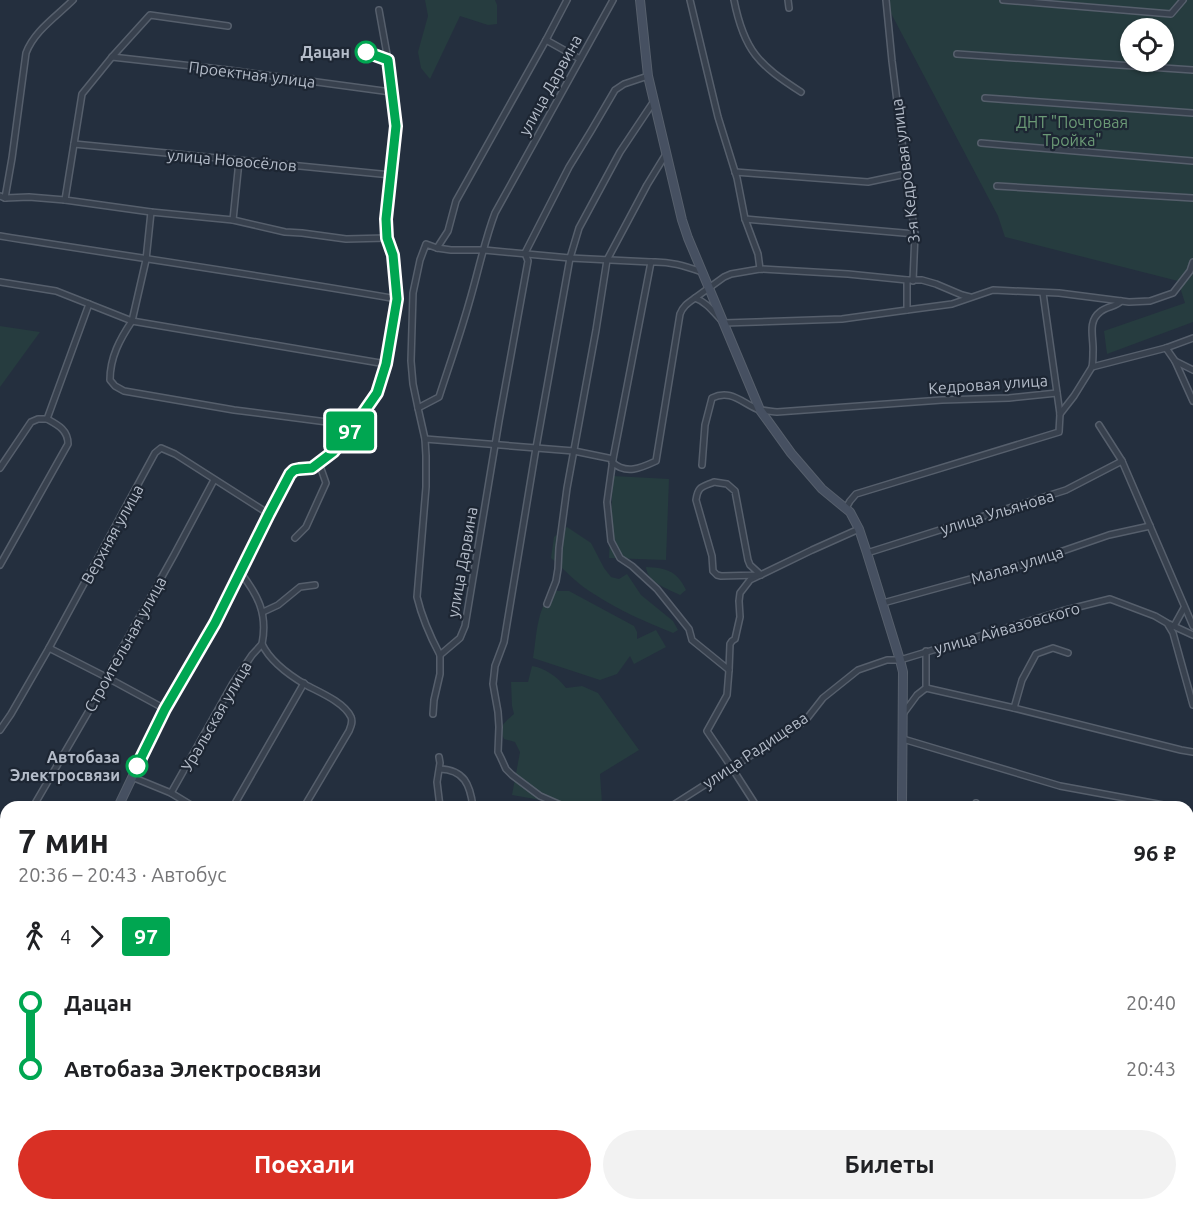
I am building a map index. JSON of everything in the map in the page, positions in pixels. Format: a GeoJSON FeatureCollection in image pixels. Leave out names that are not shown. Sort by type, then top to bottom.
{"type":"FeatureCollection","features":[{"type":"Feature","properties":{"kind":"street"},"geometry":{"type":"LineString","coordinates":[[73,0],[37,35],[30,43],[26,53],[12,158],[3,197],[64,200],[233,220],[285,232],[346,239],[387,238]]}},
{"type":"Feature","properties":{"kind":"street"},"geometry":{"type":"LineString","coordinates":[[436,248],[448,231],[456,201],[567,0]]}},
{"type":"Feature","properties":{"kind":"street","name":"улица Дарвина"},"geometry":{"type":"LineString","coordinates":[[613,0],[495,213],[487,233],[455,350],[439,397],[418,408],[426,439],[426,487],[417,597],[425,624],[440,655],[460,638],[465,626],[528,261],[525,253],[569,167],[615,90],[624,84],[648,76]]}},
{"type":"Feature","properties":{"kind":"street"},"geometry":{"type":"LineString","coordinates":[[640,0],[648,76],[685,229],[760,410],[791,453],[822,489],[850,512],[859,529],[867,553],[903,672],[902,801]]}},
{"type":"Feature","properties":{"kind":"street"},"geometry":{"type":"LineString","coordinates":[[690,0],[718,117],[758,254],[760,269]]}},
{"type":"Feature","properties":{"kind":"street"},"geometry":{"type":"LineString","coordinates":[[734,0],[740,27],[756,56],[767,68],[801,92]]}},
{"type":"Feature","properties":{"kind":"street"},"geometry":{"type":"LineString","coordinates":[[788,0],[789,8]]}},
{"type":"Feature","properties":{"kind":"street","name":"3-я Кедровая улица"},"geometry":{"type":"LineString","coordinates":[[886,0],[891,61],[915,234],[907,310]]}},
{"type":"Feature","properties":{"kind":"street"},"geometry":{"type":"LineString","coordinates":[[1003,0],[1171,14],[1183,0]]}},
{"type":"Feature","properties":{"kind":"street"},"geometry":{"type":"LineString","coordinates":[[121,801],[165,709],[199,652],[269,514],[294,470],[312,468],[333,452],[377,393],[386,364],[397,299],[393,255],[387,238],[386,219],[396,126],[379,10]]}},
{"type":"Feature","properties":{"kind":"street"},"geometry":{"type":"LineString","coordinates":[[64,200],[82,94],[150,15],[228,26]]}},
{"type":"Feature","properties":{"kind":"street"},"geometry":{"type":"LineString","coordinates":[[546,40],[580,59]]}},
{"type":"Feature","properties":{"kind":"street"},"geometry":{"type":"LineString","coordinates":[[957,54],[1193,70]]}},
{"type":"Feature","properties":{"kind":"street","name":"Проектная улица"},"geometry":{"type":"LineString","coordinates":[[112,57],[391,92]]}},
{"type":"Feature","properties":{"kind":"street"},"geometry":{"type":"LineString","coordinates":[[985,98],[1193,113]]}},
{"type":"Feature","properties":{"kind":"street"},"geometry":{"type":"LineString","coordinates":[[552,801],[540,796],[512,775],[506,769],[498,752],[499,726],[493,684],[495,666],[504,642],[570,258],[579,228],[620,152],[654,101]]}},
{"type":"Feature","properties":{"kind":"street"},"geometry":{"type":"LineString","coordinates":[[981,143],[1193,161]]}},
{"type":"Feature","properties":{"kind":"street","name":"улица Новосёлов"},"geometry":{"type":"LineString","coordinates":[[74,144],[391,175]]}},
{"type":"Feature","properties":{"kind":"street"},"geometry":{"type":"LineString","coordinates":[[547,604],[556,581],[560,559],[559,548],[574,451],[607,260],[666,154]]}},
{"type":"Feature","properties":{"kind":"street"},"geometry":{"type":"LineString","coordinates":[[233,220],[239,161]]}},
{"type":"Feature","properties":{"kind":"street"},"geometry":{"type":"LineString","coordinates":[[735,172],[868,182],[906,174]]}},
{"type":"Feature","properties":{"kind":"street"},"geometry":{"type":"LineString","coordinates":[[997,186],[1193,198]]}},
{"type":"Feature","properties":{"kind":"street"},"geometry":{"type":"LineString","coordinates":[[151,212],[146,260],[132,321],[113,356],[110,380],[123,391],[327,422]]}},
{"type":"Feature","properties":{"kind":"street"},"geometry":{"type":"LineString","coordinates":[[746,219],[915,234]]}},
{"type":"Feature","properties":{"kind":"street"},"geometry":{"type":"LineString","coordinates":[[0,236],[283,279],[397,299]]}},
{"type":"Feature","properties":{"kind":"street"},"geometry":{"type":"LineString","coordinates":[[418,408],[411,361],[413,293],[426,244],[436,248],[570,258],[671,262],[704,273]]}},
{"type":"Feature","properties":{"kind":"street"},"geometry":{"type":"LineString","coordinates":[[651,262],[607,502],[611,541],[620,558],[657,589],[689,629],[692,640],[729,670]]}},
{"type":"Feature","properties":{"kind":"street"},"geometry":{"type":"LineString","coordinates":[[695,298],[706,305],[724,323],[842,319],[952,304],[993,290],[1059,293],[1143,302],[1173,293],[1190,271],[1193,262]]}},
{"type":"Feature","properties":{"kind":"street"},"geometry":{"type":"LineString","coordinates":[[426,439],[574,451],[613,461],[617,467],[635,469],[656,461],[682,309],[709,287],[731,274],[760,269],[922,280],[971,297]]}},
{"type":"Feature","properties":{"kind":"street"},"geometry":{"type":"LineString","coordinates":[[0,282],[56,291],[132,321],[386,364]]}},
{"type":"Feature","properties":{"kind":"street"},"geometry":{"type":"LineString","coordinates":[[1043,293],[1057,393]]}},
{"type":"Feature","properties":{"kind":"street"},"geometry":{"type":"LineString","coordinates":[[846,508],[856,494],[1059,432],[1060,414],[1092,367],[1093,320],[1098,313],[1121,301]]}},
{"type":"Feature","properties":{"kind":"street"},"geometry":{"type":"LineString","coordinates":[[47,419],[89,304]]}},
{"type":"Feature","properties":{"kind":"street"},"geometry":{"type":"LineString","coordinates":[[1092,367],[1166,348],[1193,338]]}},
{"type":"Feature","properties":{"kind":"street"},"geometry":{"type":"LineString","coordinates":[[1166,348],[1175,361],[1193,401]]}},
{"type":"Feature","properties":{"kind":"street"},"geometry":{"type":"LineString","coordinates":[[1175,361],[1193,370]]}},
{"type":"Feature","properties":{"kind":"street","name":"Кедровая улица"},"geometry":{"type":"LineString","coordinates":[[760,410],[777,412],[1057,393],[1060,414]]}},
{"type":"Feature","properties":{"kind":"street"},"geometry":{"type":"LineString","coordinates":[[702,465],[705,425],[712,398],[721,394],[733,396],[760,410]]}},
{"type":"Feature","properties":{"kind":"street"},"geometry":{"type":"LineString","coordinates":[[0,468],[31,422],[47,419],[65,431],[68,444],[0,566]]}},
{"type":"Feature","properties":{"kind":"street"},"geometry":{"type":"LineString","coordinates":[[1099,425],[1122,460],[1193,626]]}},
{"type":"Feature","properties":{"kind":"street","name":"Верхняя улица"},"geometry":{"type":"LineString","coordinates":[[0,730],[49,648],[155,453],[160,448],[175,454],[269,514]]}},
{"type":"Feature","properties":{"kind":"street","name":"улица Ульянова"},"geometry":{"type":"LineString","coordinates":[[867,553],[1066,490],[1122,460]]}},
{"type":"Feature","properties":{"kind":"street"},"geometry":{"type":"LineString","coordinates":[[295,538],[306,527],[326,483],[319,463]]}},
{"type":"Feature","properties":{"kind":"street","name":"Строительная улица"},"geometry":{"type":"LineString","coordinates":[[36,801],[108,678],[111,668],[214,480]]}},
{"type":"Feature","properties":{"kind":"street"},"geometry":{"type":"LineString","coordinates":[[714,482],[722,482],[735,491],[748,560],[761,575],[721,576],[714,571],[696,500],[701,487],[714,482]]}},
{"type":"Feature","properties":{"kind":"street","name":"Малая улица"},"geometry":{"type":"LineString","coordinates":[[883,603],[1025,564],[1109,535],[1150,526]]}},
{"type":"Feature","properties":{"kind":"street"},"geometry":{"type":"LineString","coordinates":[[753,801],[707,731],[728,694],[730,644],[735,639],[740,617],[738,601],[740,593],[750,580],[859,529]]}},
{"type":"Feature","properties":{"kind":"street"},"geometry":{"type":"LineString","coordinates":[[240,572],[251,586],[263,612],[264,625],[261,644]]}},
{"type":"Feature","properties":{"kind":"street"},"geometry":{"type":"LineString","coordinates":[[263,612],[278,605],[300,587],[315,585]]}},
{"type":"Feature","properties":{"kind":"street","name":"улица Айвазовского"},"geometry":{"type":"LineString","coordinates":[[900,660],[1106,600],[1115,600],[1167,623]]}},
{"type":"Feature","properties":{"kind":"street"},"geometry":{"type":"LineString","coordinates":[[1174,626],[1184,608]]}},
{"type":"Feature","properties":{"kind":"street"},"geometry":{"type":"LineString","coordinates":[[1167,623],[1193,635]]}},
{"type":"Feature","properties":{"kind":"street"},"geometry":{"type":"LineString","coordinates":[[1167,623],[1173,633],[1193,705]]}},
{"type":"Feature","properties":{"kind":"street","name":"Уральская улица"},"geometry":{"type":"LineString","coordinates":[[171,794],[233,683],[261,644],[270,658],[304,684],[338,702],[351,717],[352,723],[349,730],[308,801]]}},
{"type":"Feature","properties":{"kind":"street"},"geometry":{"type":"LineString","coordinates":[[49,648],[165,709]]}},
{"type":"Feature","properties":{"kind":"street"},"geometry":{"type":"LineString","coordinates":[[1014,708],[1022,680],[1036,654],[1053,648],[1068,652]]}},
{"type":"Feature","properties":{"kind":"street"},"geometry":{"type":"LineString","coordinates":[[926,651],[926,688]]}},
{"type":"Feature","properties":{"kind":"street"},"geometry":{"type":"LineString","coordinates":[[433,714],[440,674],[440,655]]}},
{"type":"Feature","properties":{"kind":"street","name":"улица Радищева"},"geometry":{"type":"LineString","coordinates":[[680,801],[804,721],[824,698],[858,670],[887,660],[900,660]]}},
{"type":"Feature","properties":{"kind":"street"},"geometry":{"type":"LineString","coordinates":[[236,801],[304,684]]}},
{"type":"Feature","properties":{"kind":"street"},"geometry":{"type":"LineString","coordinates":[[926,688],[1193,752]]}},
{"type":"Feature","properties":{"kind":"street"},"geometry":{"type":"LineString","coordinates":[[902,715],[917,695],[926,688]]}},
{"type":"Feature","properties":{"kind":"street"},"geometry":{"type":"LineString","coordinates":[[903,739],[1060,786],[1141,801]]}},
{"type":"Feature","properties":{"kind":"street"},"geometry":{"type":"LineString","coordinates":[[439,757],[440,769],[437,782],[439,801]]}},
{"type":"Feature","properties":{"kind":"street"},"geometry":{"type":"LineString","coordinates":[[440,769],[458,772],[465,781],[471,801]]}},
{"type":"Feature","properties":{"kind":"street"},"geometry":{"type":"LineString","coordinates":[[132,777],[183,801]]}},
{"type":"Feature","properties":{"kind":"green space"},"geometry":{"type":"Polygon","coordinates":[[[425,0],[495,0],[497,5],[497,24],[488,25],[460,16],[430,79],[421,68],[418,52],[428,16],[425,0]]]}},
{"type":"Feature","properties":{"kind":"green space","name":"ДНТ \"Почтовая Тройка\""},"geometry":{"type":"Polygon","coordinates":[[[884,0],[1193,0],[1193,322],[1107,354],[1104,331],[1185,303],[1178,281],[1005,237],[998,216],[884,0]]]}},
{"type":"Feature","properties":{"kind":"green space"},"geometry":{"type":"Polygon","coordinates":[[[0,326],[40,332],[0,387],[0,326]]]}},
{"type":"Feature","properties":{"kind":"green space"},"geometry":{"type":"Polygon","coordinates":[[[613,476],[669,479],[666,560],[609,558],[613,476]]]}},
{"type":"Feature","properties":{"kind":"green space"},"geometry":{"type":"Polygon","coordinates":[[[567,527],[591,543],[611,577],[619,579],[627,574],[641,595],[673,621],[678,630],[673,633],[613,605],[582,586],[551,558],[554,537],[567,527]]]}},
{"type":"Feature","properties":{"kind":"green space"},"geometry":{"type":"Polygon","coordinates":[[[646,567],[671,572],[686,590],[680,595],[664,587],[650,577],[646,567]]]}},
{"type":"Feature","properties":{"kind":"green space"},"geometry":{"type":"Polygon","coordinates":[[[556,591],[569,591],[634,626],[637,639],[656,630],[666,647],[634,664],[630,656],[617,674],[600,680],[533,658],[541,612],[549,597],[556,591]]]}},
{"type":"Feature","properties":{"kind":"green space"},"geometry":{"type":"Polygon","coordinates":[[[532,666],[551,674],[566,688],[582,686],[598,693],[639,750],[600,774],[602,801],[546,801],[512,795],[520,752],[515,742],[504,739],[502,728],[514,714],[511,682],[528,682],[532,666]]]}},
{"type":"Feature","properties":{"kind":"bus line","name":"97"},"geometry":{"type":"LineString","coordinates":[[137,766],[165,709],[215,623],[290,474],[294,470],[312,468],[333,452],[377,393],[386,364],[397,299],[393,255],[387,238],[386,219],[396,126],[388,60],[366,52]]}},
{"type":"Feature","properties":{"kind":"place","name":"Дацан"},"geometry":{"type":"Point","coordinates":[366,52]}},
{"type":"Feature","properties":{"kind":"place","name":"Автобаза Электросвязи"},"geometry":{"type":"Point","coordinates":[137,766]}}]}
